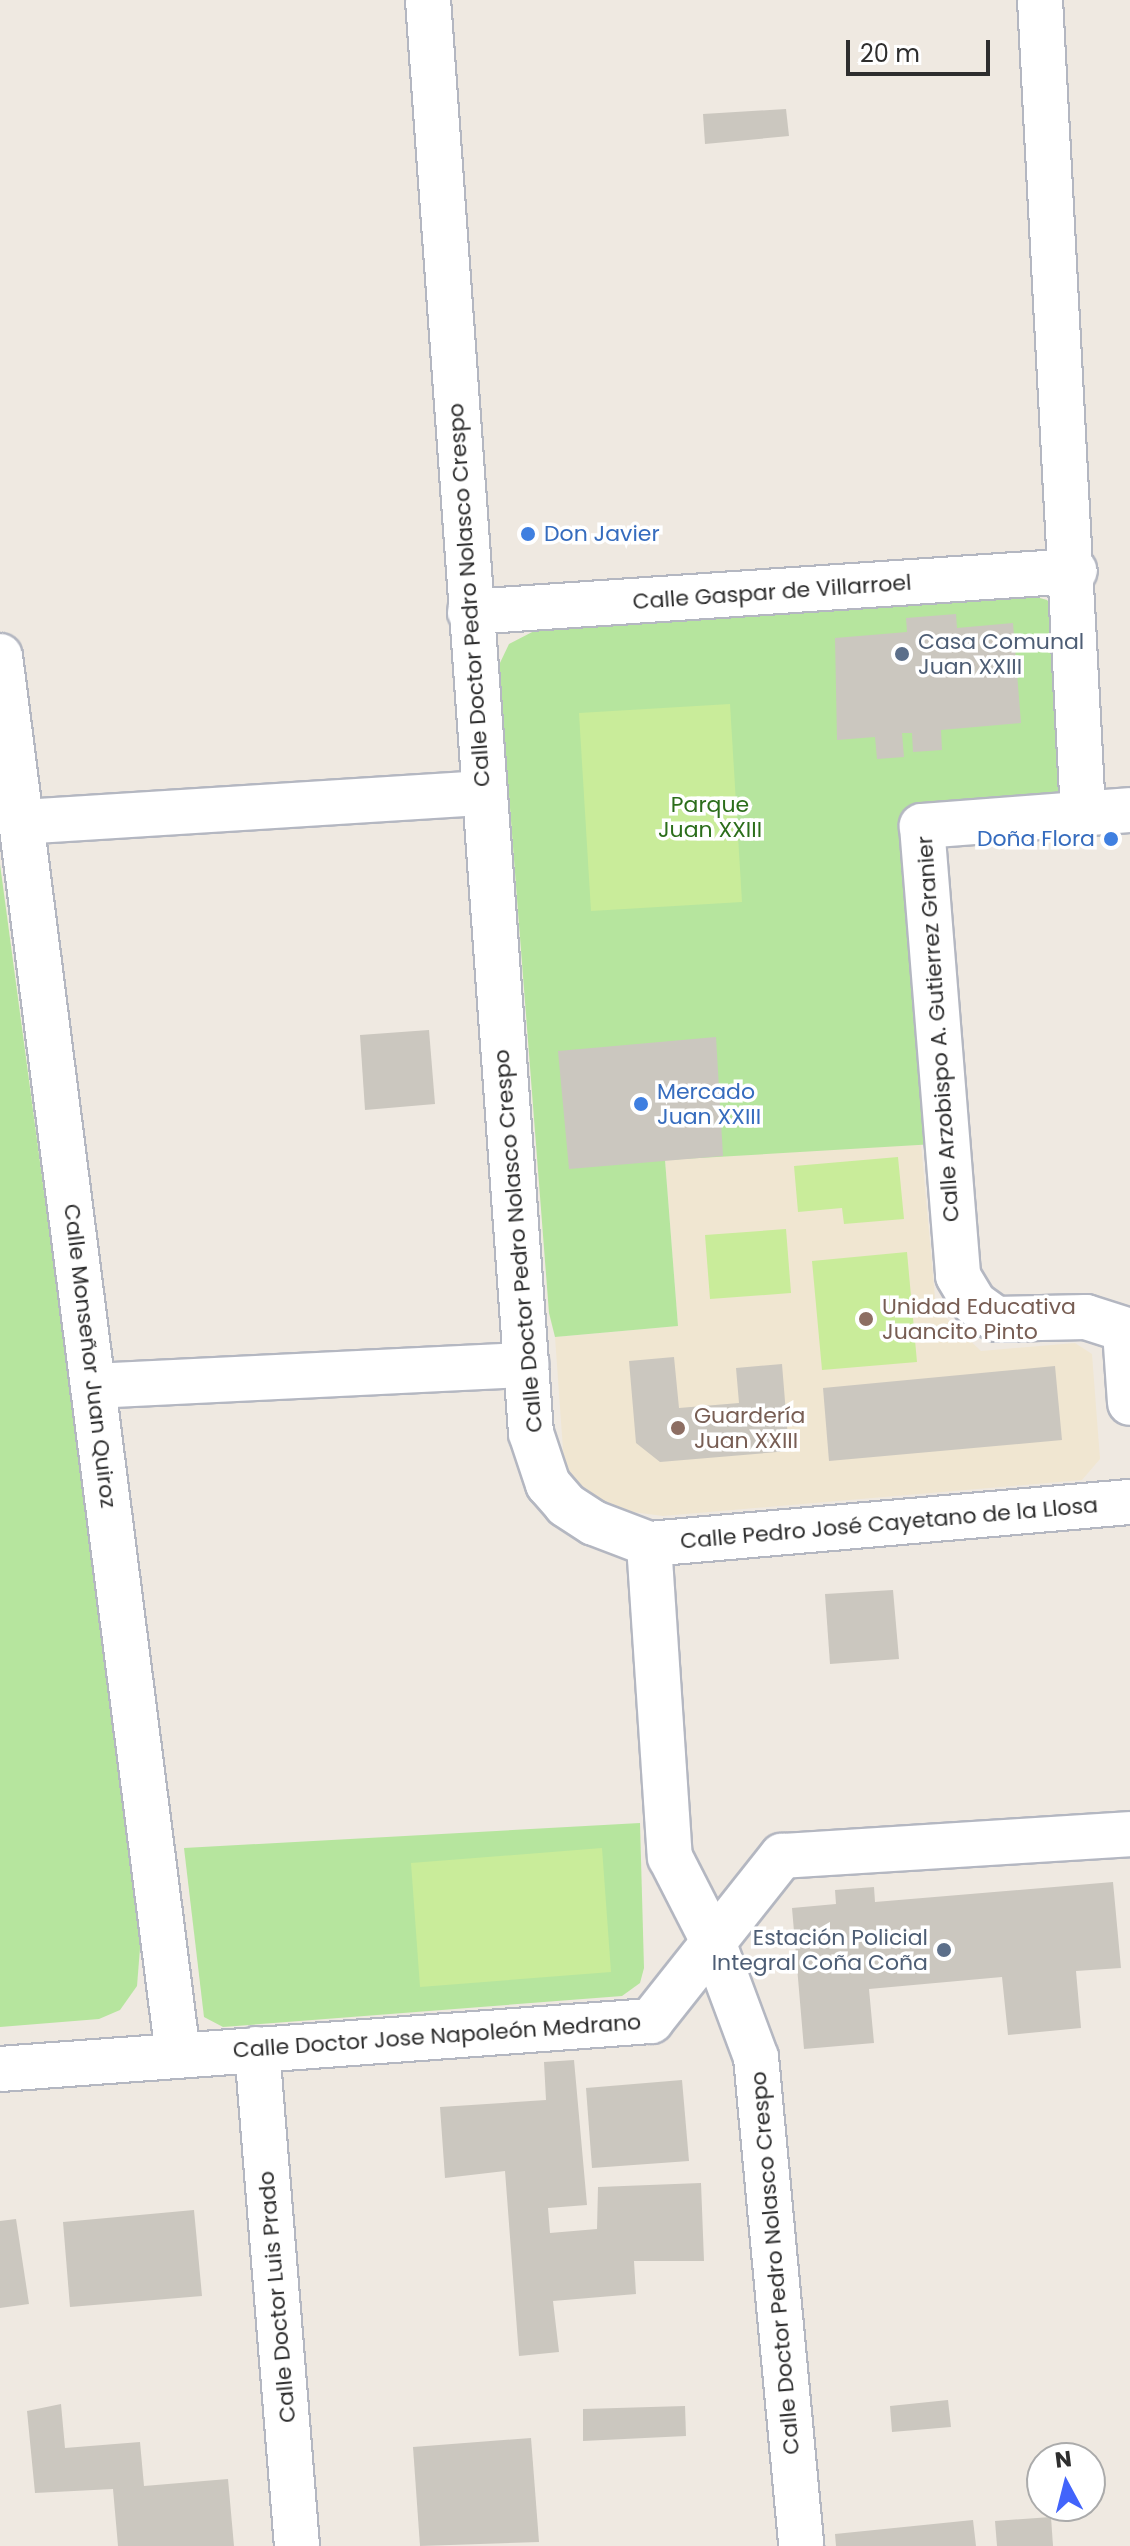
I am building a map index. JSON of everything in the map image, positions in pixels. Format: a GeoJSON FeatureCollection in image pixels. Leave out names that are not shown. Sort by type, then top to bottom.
{"type":"FeatureCollection","features":[{"type":"Feature","properties":{"kind":"street","name":"Calle Doctor Pedro Nolasco Crespo"},"geometry":{"type":"LineString","coordinates":[[428,0],[482,793],[531,1433],[548,1484],[566,1505],[594,1523],[649,1544],[670,1857],[712,1939],[756,2057],[801,2546]]}},
{"type":"Feature","properties":{"kind":"street"},"geometry":{"type":"LineString","coordinates":[[1040,0],[1075,571],[1083,813],[1130,810]]}},
{"type":"Feature","properties":{"kind":"street","name":"Calle Gaspar de Villarroel"},"geometry":{"type":"LineString","coordinates":[[470,612],[1075,571]]}},
{"type":"Feature","properties":{"kind":"street","name":"Calle Monseñor Juan Quiroz"},"geometry":{"type":"LineString","coordinates":[[0,656],[178,2055]]}},
{"type":"Feature","properties":{"kind":"street"},"geometry":{"type":"LineString","coordinates":[[21,822],[482,793]]}},
{"type":"Feature","properties":{"kind":"street","name":"Calle Arzobispo A. Gutierrez Granier"},"geometry":{"type":"LineString","coordinates":[[1083,813],[922,826],[953,1240],[958,1276],[974,1303],[996,1319],[1086,1317],[1127,1331],[1130,1403]]}},
{"type":"Feature","properties":{"kind":"street"},"geometry":{"type":"LineString","coordinates":[[94,1386],[526,1365]]}},
{"type":"Feature","properties":{"kind":"street","name":"Calle Pedro José Cayetano de la Llosa"},"geometry":{"type":"LineString","coordinates":[[649,1544],[1130,1502]]}},
{"type":"Feature","properties":{"kind":"street","name":"Calle Doctor Jose Napoleón Medrano"},"geometry":{"type":"LineString","coordinates":[[0,2069],[651,2021],[712,1939],[782,1856],[1130,1834]]}},
{"type":"Feature","properties":{"kind":"street","name":"Calle Doctor Luis Prado"},"geometry":{"type":"LineString","coordinates":[[257,2049],[297,2546]]}},
{"type":"Feature","properties":{"kind":"shaded area","name":"Unidad Educativa Juancito Pinto"},"geometry":{"type":"Polygon","coordinates":[[[921,1143],[936,1308],[981,1351],[1075,1343],[1092,1354],[1100,1459],[1082,1480],[663,1516],[625,1511],[585,1495],[564,1464],[555,1337],[678,1326],[665,1160],[921,1143]]]}},
{"type":"Feature","properties":{"kind":"green space","name":"Parque Juan XXIII"},"geometry":{"type":"Polygon","coordinates":[[[1029,595],[1047,600],[1058,614],[1068,784],[1060,795],[925,807],[935,1144],[665,1160],[678,1326],[555,1337],[549,1313],[499,665],[509,644],[538,629],[1029,595]]]}},
{"type":"Feature","properties":{"kind":"green space"},"geometry":{"type":"Polygon","coordinates":[[[730,704],[742,902],[591,911],[579,713],[730,704]]]}},
{"type":"Feature","properties":{"kind":"green space"},"geometry":{"type":"Polygon","coordinates":[[[0,864],[142,1923],[137,1986],[120,2010],[99,2019],[0,2027],[0,864]]]}},
{"type":"Feature","properties":{"kind":"green space"},"geometry":{"type":"Polygon","coordinates":[[[898,1157],[904,1219],[844,1224],[842,1208],[798,1212],[794,1166],[898,1157]]]}},
{"type":"Feature","properties":{"kind":"green space"},"geometry":{"type":"Polygon","coordinates":[[[786,1229],[791,1293],[710,1299],[705,1235],[786,1229]]]}},
{"type":"Feature","properties":{"kind":"green space"},"geometry":{"type":"Polygon","coordinates":[[[907,1252],[917,1362],[822,1370],[812,1261],[907,1252]]]}},
{"type":"Feature","properties":{"kind":"green space"},"geometry":{"type":"Polygon","coordinates":[[[640,1823],[644,1968],[640,1983],[622,1996],[223,2027],[204,2017],[184,1848],[640,1823]]]}},
{"type":"Feature","properties":{"kind":"green space"},"geometry":{"type":"Polygon","coordinates":[[[602,1848],[611,1972],[420,1987],[411,1863],[602,1848]]]}},
{"type":"Feature","properties":{"kind":"building"},"geometry":{"type":"Polygon","coordinates":[[[786,109],[789,136],[705,144],[703,114],[786,109]]]}},
{"type":"Feature","properties":{"kind":"building"},"geometry":{"type":"Polygon","coordinates":[[[956,614],[957,628],[1013,623],[1021,723],[941,730],[942,750],[913,752],[912,733],[902,733],[904,757],[877,759],[875,737],[837,740],[835,638],[907,632],[906,618],[956,614]]]}},
{"type":"Feature","properties":{"kind":"building"},"geometry":{"type":"Polygon","coordinates":[[[429,1030],[435,1104],[365,1110],[360,1035],[429,1030]]]}},
{"type":"Feature","properties":{"kind":"building","name":"Mercado Juan XXIII"},"geometry":{"type":"Polygon","coordinates":[[[716,1037],[723,1156],[569,1169],[558,1051],[716,1037]]]}},
{"type":"Feature","properties":{"kind":"building"},"geometry":{"type":"Polygon","coordinates":[[[674,1357],[679,1408],[739,1403],[736,1368],[782,1364],[789,1451],[660,1462],[636,1443],[629,1361],[674,1357]]]}},
{"type":"Feature","properties":{"kind":"building"},"geometry":{"type":"Polygon","coordinates":[[[1055,1366],[1062,1440],[829,1461],[823,1388],[1055,1366]]]}},
{"type":"Feature","properties":{"kind":"building"},"geometry":{"type":"Polygon","coordinates":[[[893,1590],[899,1659],[830,1664],[825,1594],[893,1590]]]}},
{"type":"Feature","properties":{"kind":"building"},"geometry":{"type":"Polygon","coordinates":[[[1113,1882],[1121,1968],[1076,1971],[1081,2028],[1008,2035],[1002,1977],[869,1989],[874,2043],[804,2049],[792,1908],[836,1904],[835,1890],[874,1887],[875,1902],[1113,1882]]]}},
{"type":"Feature","properties":{"kind":"building"},"geometry":{"type":"Polygon","coordinates":[[[574,2060],[587,2205],[548,2208],[550,2233],[597,2229],[598,2187],[701,2183],[704,2261],[634,2261],[636,2294],[553,2301],[559,2352],[519,2356],[505,2171],[445,2178],[440,2107],[546,2100],[544,2062],[574,2060]]]}},
{"type":"Feature","properties":{"kind":"building"},"geometry":{"type":"Polygon","coordinates":[[[682,2080],[689,2161],[592,2168],[586,2088],[682,2080]]]}},
{"type":"Feature","properties":{"kind":"building"},"geometry":{"type":"Polygon","coordinates":[[[194,2210],[202,2296],[70,2307],[63,2222],[194,2210]]]}},
{"type":"Feature","properties":{"kind":"building"},"geometry":{"type":"Polygon","coordinates":[[[16,2219],[29,2304],[0,2308],[0,2221],[16,2219]]]}},
{"type":"Feature","properties":{"kind":"building"},"geometry":{"type":"Polygon","coordinates":[[[948,2400],[951,2427],[892,2432],[890,2406],[948,2400]]]}},
{"type":"Feature","properties":{"kind":"building"},"geometry":{"type":"Polygon","coordinates":[[[61,2404],[65,2448],[140,2442],[144,2486],[228,2479],[234,2546],[118,2546],[113,2489],[35,2493],[27,2411],[61,2404]]]}},
{"type":"Feature","properties":{"kind":"building"},"geometry":{"type":"Polygon","coordinates":[[[685,2406],[686,2436],[583,2441],[583,2409],[685,2406]]]}},
{"type":"Feature","properties":{"kind":"building"},"geometry":{"type":"Polygon","coordinates":[[[531,2438],[539,2542],[420,2546],[413,2447],[531,2438]]]}},
{"type":"Feature","properties":{"kind":"building"},"geometry":{"type":"Polygon","coordinates":[[[1026,2519],[1026,2522],[1051,2522],[1053,2546],[997,2546],[995,2521],[1026,2519]]]}},
{"type":"Feature","properties":{"kind":"building"},"geometry":{"type":"Polygon","coordinates":[[[973,2520],[976,2546],[836,2546],[835,2534],[973,2520]]]}},
{"type":"Feature","properties":{"kind":"place","name":"Don Javier"},"geometry":{"type":"Point","coordinates":[528,534]}},
{"type":"Feature","properties":{"kind":"place","name":"Casa Comunal Juan XXIII"},"geometry":{"type":"Point","coordinates":[902,654]}},
{"type":"Feature","properties":{"kind":"place","name":"Doña Flora"},"geometry":{"type":"Point","coordinates":[1111,839]}},
{"type":"Feature","properties":{"kind":"place","name":"Mercado Juan XXIII"},"geometry":{"type":"Point","coordinates":[641,1104]}},
{"type":"Feature","properties":{"kind":"place","name":"Unidad Educativa Juancito Pinto"},"geometry":{"type":"Point","coordinates":[866,1319]}},
{"type":"Feature","properties":{"kind":"place","name":"Guardería Juan XXIII"},"geometry":{"type":"Point","coordinates":[678,1428]}},
{"type":"Feature","properties":{"kind":"place","name":"Estación Policial Integral Coña Coña"},"geometry":{"type":"Point","coordinates":[944,1950]}}]}
